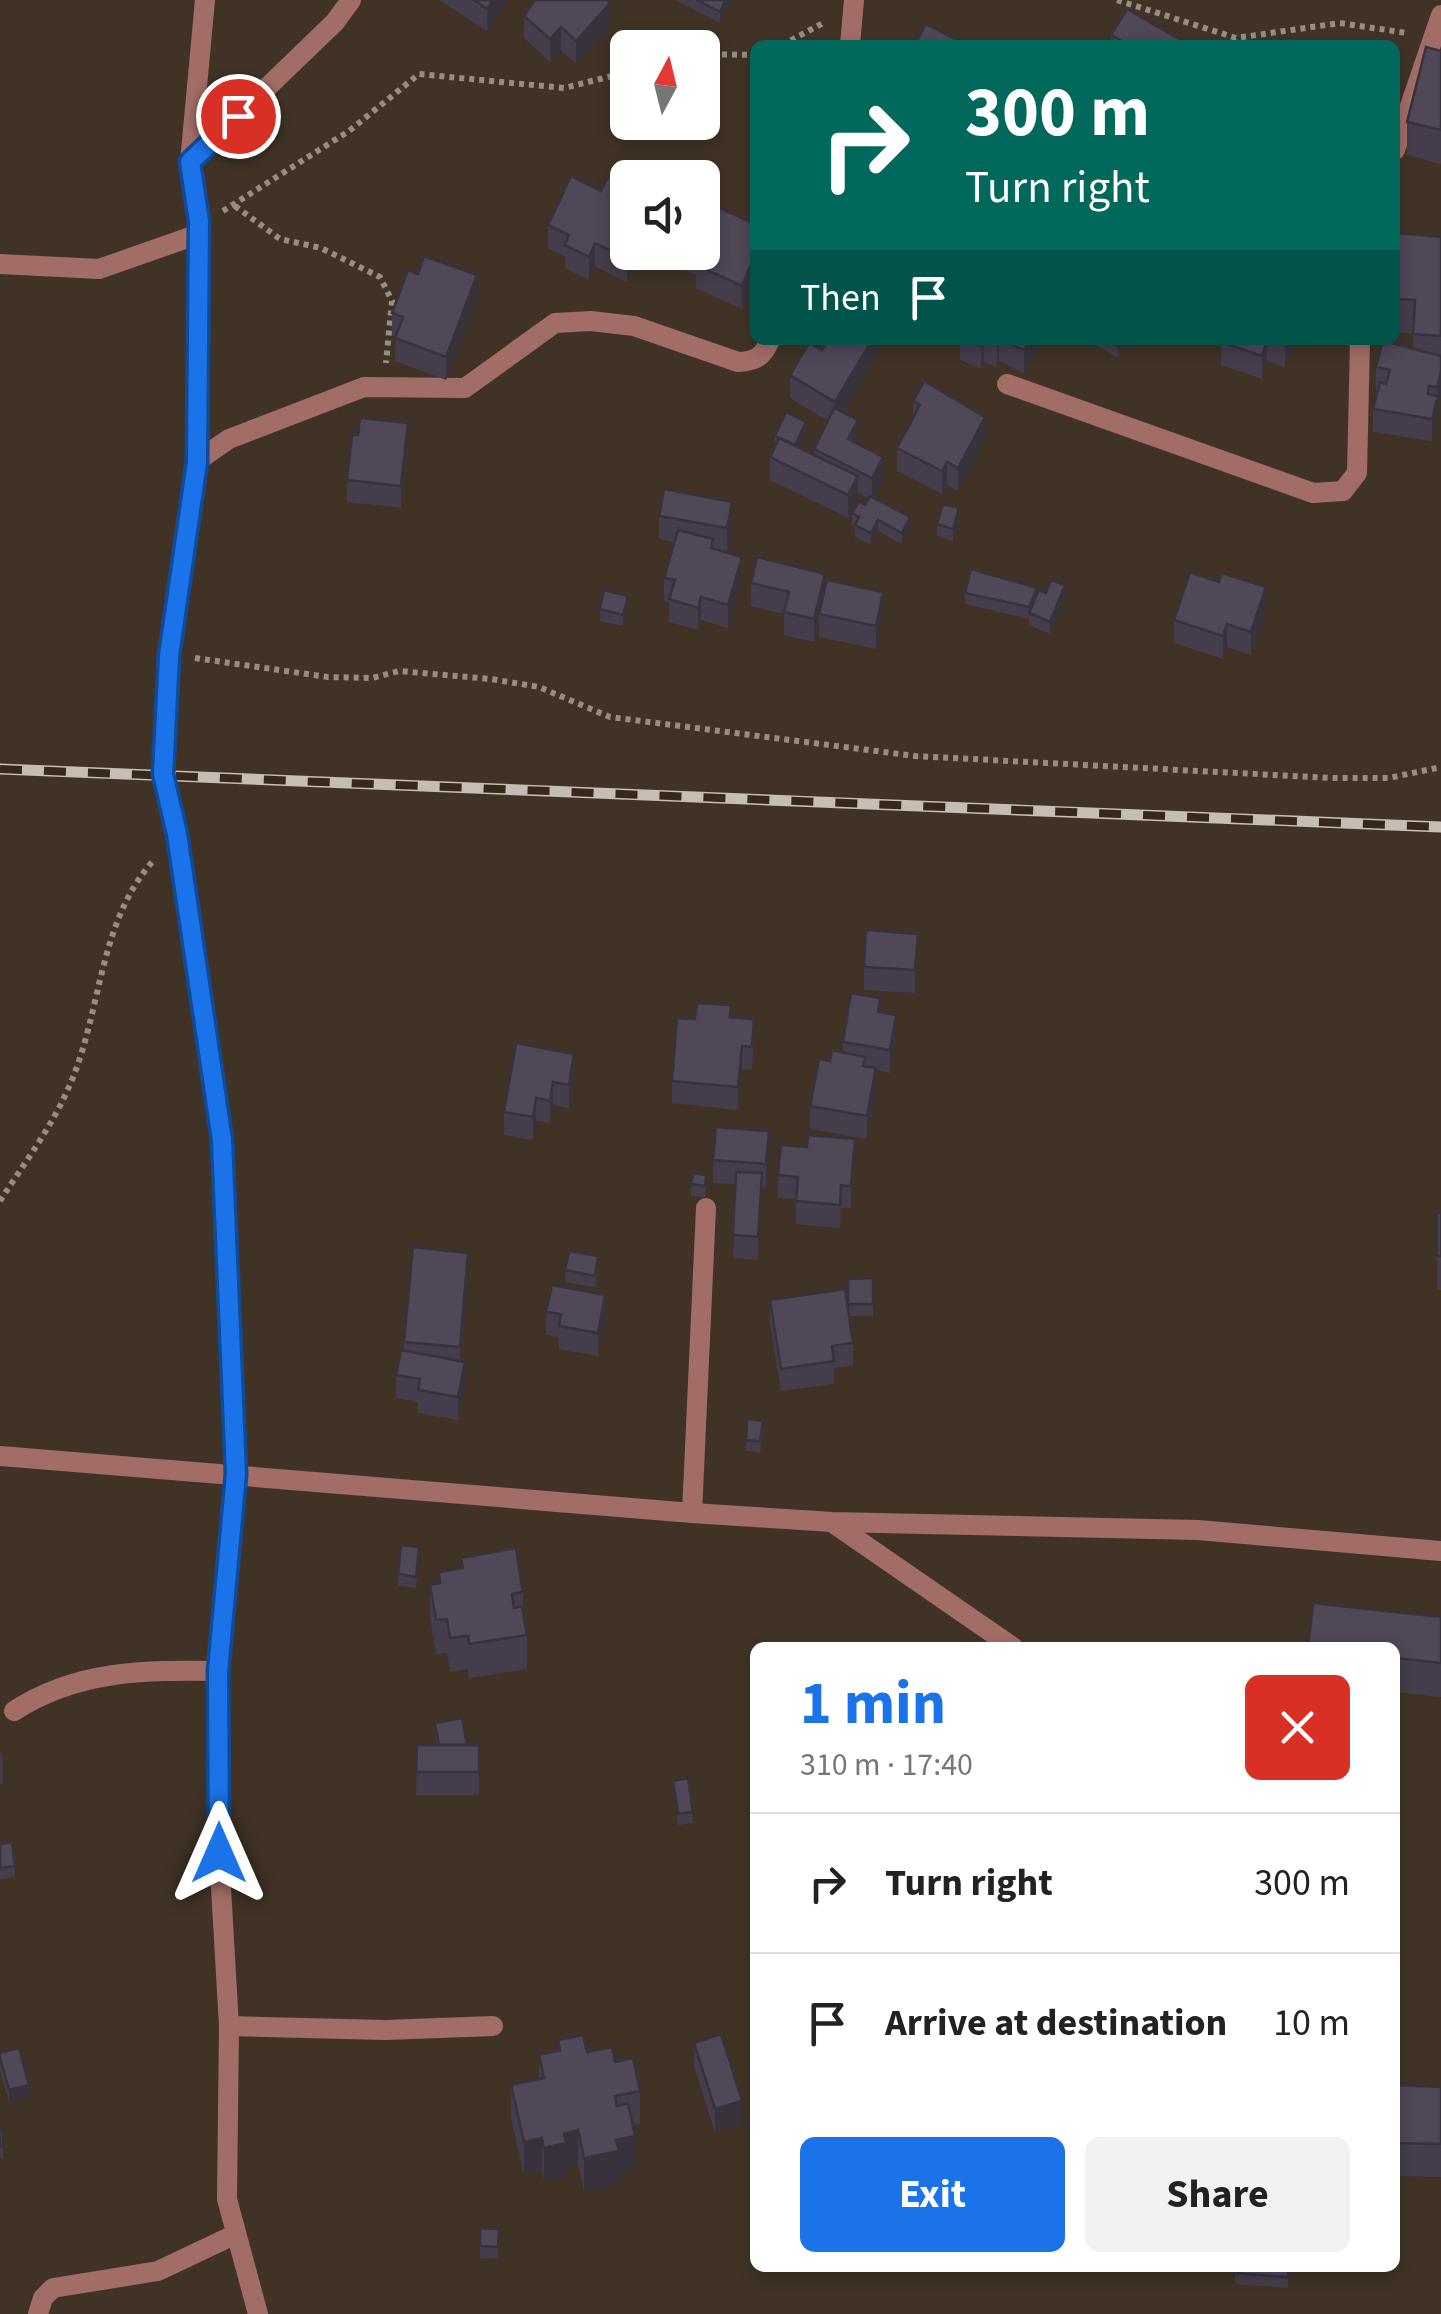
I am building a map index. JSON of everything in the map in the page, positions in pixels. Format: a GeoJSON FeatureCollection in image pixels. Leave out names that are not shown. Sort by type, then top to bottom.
{"type":"FeatureCollection","features":[{"type":"Feature","properties":{"kind":"street"},"geometry":{"type":"LineString","coordinates":[[205,0],[190,162],[199,228],[197,462],[169,656],[163,774],[177,834],[222,1140],[236,1474],[218,1671],[219,1853],[229,2026],[227,2199],[258,2314]]}},
{"type":"Feature","properties":{"kind":"street"},"geometry":{"type":"LineString","coordinates":[[190,162],[335,22],[351,0]]}},
{"type":"Feature","properties":{"kind":"street"},"geometry":{"type":"LineString","coordinates":[[850,40],[853,3]]}},
{"type":"Feature","properties":{"kind":"street"},"geometry":{"type":"LineString","coordinates":[[1400,135],[1441,15]]}},
{"type":"Feature","properties":{"kind":"street"},"geometry":{"type":"LineString","coordinates":[[0,264],[98,269],[199,228]]}},
{"type":"Feature","properties":{"kind":"street"},"geometry":{"type":"LineString","coordinates":[[197,462],[229,438],[313,404],[384,384],[465,388],[555,323],[591,320],[634,326],[738,362],[753,361],[764,354],[768,345]]}},
{"type":"Feature","properties":{"kind":"street"},"geometry":{"type":"LineString","coordinates":[[1006,384],[1314,493],[1343,491],[1357,473],[1360,345]]}},
{"type":"Feature","properties":{"kind":"street"},"geometry":{"type":"LineString","coordinates":[[692,1513],[706,1208]]}},
{"type":"Feature","properties":{"kind":"street"},"geometry":{"type":"LineString","coordinates":[[0,1456],[692,1513],[832,1522],[1198,1530],[1441,1550]]}},
{"type":"Feature","properties":{"kind":"street"},"geometry":{"type":"LineString","coordinates":[[832,1522],[1005,1642]]}},
{"type":"Feature","properties":{"kind":"street"},"geometry":{"type":"LineString","coordinates":[[14,1710],[46,1690],[82,1678],[218,1671]]}},
{"type":"Feature","properties":{"kind":"street"},"geometry":{"type":"LineString","coordinates":[[229,2026],[386,2030],[493,2026]]}},
{"type":"Feature","properties":{"kind":"street"},"geometry":{"type":"LineString","coordinates":[[38,2314],[43,2298],[53,2288],[158,2271],[236,2234]]}},
{"type":"Feature","properties":{"kind":"path"},"geometry":{"type":"LineString","coordinates":[[1117,0],[1236,38],[1340,22],[1433,38]]}},
{"type":"Feature","properties":{"kind":"path"},"geometry":{"type":"LineString","coordinates":[[790,40],[853,3]]}},
{"type":"Feature","properties":{"kind":"path"},"geometry":{"type":"LineString","coordinates":[[720,54],[750,55]]}},
{"type":"Feature","properties":{"kind":"path"},"geometry":{"type":"LineString","coordinates":[[199,228],[349,131],[419,74],[564,88],[610,76]]}},
{"type":"Feature","properties":{"kind":"path"},"geometry":{"type":"LineString","coordinates":[[235,206],[280,239],[322,248],[380,277],[392,301],[384,384]]}},
{"type":"Feature","properties":{"kind":"path"},"geometry":{"type":"LineString","coordinates":[[169,656],[273,666],[328,676],[372,678],[399,671],[491,678],[539,687],[610,717],[915,756],[1331,778],[1389,778],[1441,766]]}},
{"type":"Feature","properties":{"kind":"path"},"geometry":{"type":"LineString","coordinates":[[0,1201],[68,1089],[112,932],[133,883],[177,834]]}},
{"type":"Feature","properties":{"kind":"building"},"geometry":{"type":"Polygon","coordinates":[[[474,0],[493,0],[487,9],[474,0]]]}},
{"type":"Feature","properties":{"kind":"building"},"geometry":{"type":"Polygon","coordinates":[[[535,0],[610,3],[576,41],[561,27],[550,39],[524,16],[535,0]]]}},
{"type":"Feature","properties":{"kind":"building"},"geometry":{"type":"Polygon","coordinates":[[[697,0],[726,0],[720,12],[697,0]]]}},
{"type":"Feature","properties":{"kind":"building"},"geometry":{"type":"Polygon","coordinates":[[[1127,9],[1180,40],[1120,40],[1111,35],[1127,9]]]}},
{"type":"Feature","properties":{"kind":"building"},"geometry":{"type":"Polygon","coordinates":[[[926,24],[956,40],[918,40],[926,24]]]}},
{"type":"Feature","properties":{"kind":"building"},"geometry":{"type":"Polygon","coordinates":[[[1426,47],[1441,51],[1441,130],[1407,122],[1426,47]]]}},
{"type":"Feature","properties":{"kind":"building"},"geometry":{"type":"Polygon","coordinates":[[[571,176],[601,191],[610,178],[610,250],[595,243],[589,257],[565,245],[569,235],[548,225],[571,176]]]}},
{"type":"Feature","properties":{"kind":"building"},"geometry":{"type":"Polygon","coordinates":[[[720,208],[750,222],[750,267],[742,286],[707,270],[720,270],[720,208]]]}},
{"type":"Feature","properties":{"kind":"building"},"geometry":{"type":"Polygon","coordinates":[[[1400,233],[1441,237],[1441,336],[1413,334],[1415,300],[1400,299],[1400,233]]]}},
{"type":"Feature","properties":{"kind":"building"},"geometry":{"type":"Polygon","coordinates":[[[424,256],[477,275],[446,357],[395,338],[403,317],[392,313],[408,270],[418,274],[424,256]]]}},
{"type":"Feature","properties":{"kind":"building"},"geometry":{"type":"Polygon","coordinates":[[[808,345],[822,350],[825,345],[869,345],[835,402],[790,375],[808,345]]]}},
{"type":"Feature","properties":{"kind":"building"},"geometry":{"type":"Polygon","coordinates":[[[1230,345],[1265,345],[1262,356],[1230,345]]]}},
{"type":"Feature","properties":{"kind":"building"},"geometry":{"type":"Polygon","coordinates":[[[1382,345],[1398,345],[1441,356],[1437,387],[1429,386],[1428,394],[1438,396],[1432,419],[1373,409],[1380,382],[1386,384],[1390,370],[1376,367],[1382,345]]]}},
{"type":"Feature","properties":{"kind":"building"},"geometry":{"type":"Polygon","coordinates":[[[924,381],[985,417],[958,468],[947,462],[942,471],[897,448],[920,405],[913,401],[924,381]]]}},
{"type":"Feature","properties":{"kind":"building"},"geometry":{"type":"Polygon","coordinates":[[[834,408],[858,420],[848,439],[883,457],[872,478],[814,449],[834,408]]]}},
{"type":"Feature","properties":{"kind":"building"},"geometry":{"type":"Polygon","coordinates":[[[786,412],[806,422],[795,445],[775,436],[786,412]]]}},
{"type":"Feature","properties":{"kind":"building"},"geometry":{"type":"Polygon","coordinates":[[[360,418],[408,423],[401,486],[347,480],[352,435],[358,435],[360,418]]]}},
{"type":"Feature","properties":{"kind":"building"},"geometry":{"type":"Polygon","coordinates":[[[779,438],[858,476],[848,495],[770,457],[779,438]]]}},
{"type":"Feature","properties":{"kind":"building"},"geometry":{"type":"Polygon","coordinates":[[[664,489],[732,502],[727,528],[659,516],[664,489]]]}},
{"type":"Feature","properties":{"kind":"building"},"geometry":{"type":"Polygon","coordinates":[[[870,496],[910,517],[902,533],[878,520],[871,533],[855,525],[859,517],[852,513],[859,501],[865,505],[870,496]]]}},
{"type":"Feature","properties":{"kind":"building"},"geometry":{"type":"Polygon","coordinates":[[[943,504],[959,508],[953,529],[937,524],[943,504]]]}},
{"type":"Feature","properties":{"kind":"building"},"geometry":{"type":"Polygon","coordinates":[[[678,530],[713,539],[711,548],[742,557],[728,605],[701,597],[698,608],[669,599],[675,580],[664,578],[678,530]]]}},
{"type":"Feature","properties":{"kind":"building"},"geometry":{"type":"Polygon","coordinates":[[[757,557],[825,574],[814,619],[784,612],[789,592],[751,583],[757,557]]]}},
{"type":"Feature","properties":{"kind":"building"},"geometry":{"type":"Polygon","coordinates":[[[971,569],[1037,588],[1029,607],[965,593],[971,569]]]}},
{"type":"Feature","properties":{"kind":"building"},"geometry":{"type":"Polygon","coordinates":[[[1190,572],[1219,582],[1222,573],[1266,587],[1251,632],[1227,624],[1223,636],[1174,620],[1190,572]]]}},
{"type":"Feature","properties":{"kind":"building"},"geometry":{"type":"Polygon","coordinates":[[[827,580],[883,592],[876,626],[819,614],[827,580]]]}},
{"type":"Feature","properties":{"kind":"building"},"geometry":{"type":"Polygon","coordinates":[[[1051,580],[1065,585],[1050,622],[1029,613],[1039,590],[1046,593],[1051,580]]]}},
{"type":"Feature","properties":{"kind":"building"},"geometry":{"type":"Polygon","coordinates":[[[604,590],[628,596],[623,615],[600,609],[604,590]]]}},
{"type":"Feature","properties":{"kind":"building"},"geometry":{"type":"Polygon","coordinates":[[[866,930],[918,934],[915,970],[864,967],[866,930]]]}},
{"type":"Feature","properties":{"kind":"building"},"geometry":{"type":"Polygon","coordinates":[[[851,993],[880,998],[878,1012],[896,1015],[890,1050],[843,1042],[851,993]]]}},
{"type":"Feature","properties":{"kind":"building"},"geometry":{"type":"Polygon","coordinates":[[[697,1003],[731,1005],[730,1017],[754,1019],[752,1047],[742,1046],[738,1087],[672,1081],[677,1018],[695,1019],[697,1003]]]}},
{"type":"Feature","properties":{"kind":"building"},"geometry":{"type":"Polygon","coordinates":[[[516,1043],[574,1054],[569,1085],[553,1082],[550,1101],[536,1098],[533,1117],[504,1112],[516,1043]]]}},
{"type":"Feature","properties":{"kind":"building"},"geometry":{"type":"Polygon","coordinates":[[[832,1050],[865,1057],[863,1066],[876,1068],[867,1116],[810,1106],[819,1059],[830,1061],[832,1050]]]}},
{"type":"Feature","properties":{"kind":"building"},"geometry":{"type":"Polygon","coordinates":[[[716,1127],[769,1131],[766,1164],[713,1160],[716,1127]]]}},
{"type":"Feature","properties":{"kind":"building"},"geometry":{"type":"Polygon","coordinates":[[[808,1135],[855,1139],[851,1186],[841,1185],[840,1205],[796,1201],[798,1177],[778,1175],[781,1145],[807,1147],[808,1135]]]}},
{"type":"Feature","properties":{"kind":"building"},"geometry":{"type":"Polygon","coordinates":[[[736,1172],[762,1173],[758,1237],[733,1235],[736,1172]]]}},
{"type":"Feature","properties":{"kind":"building"},"geometry":{"type":"Polygon","coordinates":[[[693,1173],[706,1175],[705,1186],[691,1184],[693,1173]]]}},
{"type":"Feature","properties":{"kind":"building"},"geometry":{"type":"Polygon","coordinates":[[[1437,1213],[1441,1213],[1441,1256],[1437,1256],[1437,1213]]]}},
{"type":"Feature","properties":{"kind":"building"},"geometry":{"type":"Polygon","coordinates":[[[413,1247],[468,1253],[460,1347],[404,1342],[413,1247]]]}},
{"type":"Feature","properties":{"kind":"building"},"geometry":{"type":"Polygon","coordinates":[[[569,1251],[598,1256],[595,1276],[565,1270],[569,1251]]]}},
{"type":"Feature","properties":{"kind":"building"},"geometry":{"type":"Polygon","coordinates":[[[873,1278],[873,1304],[848,1304],[848,1279],[873,1278]]]}},
{"type":"Feature","properties":{"kind":"building"},"geometry":{"type":"Polygon","coordinates":[[[552,1285],[605,1295],[598,1333],[559,1326],[561,1314],[546,1312],[552,1285]]]}},
{"type":"Feature","properties":{"kind":"building"},"geometry":{"type":"Polygon","coordinates":[[[845,1289],[853,1343],[832,1346],[834,1361],[781,1369],[770,1300],[845,1289]]]}},
{"type":"Feature","properties":{"kind":"building"},"geometry":{"type":"Polygon","coordinates":[[[401,1350],[465,1362],[458,1397],[418,1390],[420,1379],[396,1375],[401,1350]]]}},
{"type":"Feature","properties":{"kind":"building"},"geometry":{"type":"Polygon","coordinates":[[[747,1419],[763,1421],[760,1441],[746,1440],[747,1419]]]}},
{"type":"Feature","properties":{"kind":"building"},"geometry":{"type":"Polygon","coordinates":[[[401,1545],[419,1547],[416,1577],[398,1574],[401,1545]]]}},
{"type":"Feature","properties":{"kind":"building"},"geometry":{"type":"Polygon","coordinates":[[[516,1548],[523,1592],[512,1594],[514,1608],[522,1606],[527,1635],[469,1644],[468,1636],[450,1638],[447,1619],[436,1620],[430,1585],[440,1583],[439,1572],[463,1568],[461,1558],[516,1548]]]}},
{"type":"Feature","properties":{"kind":"building"},"geometry":{"type":"Polygon","coordinates":[[[1313,1603],[1441,1617],[1441,1663],[1400,1659],[1400,1642],[1309,1642],[1313,1603]]]}},
{"type":"Feature","properties":{"kind":"building"},"geometry":{"type":"Polygon","coordinates":[[[462,1718],[467,1745],[439,1745],[435,1723],[462,1718]]]}},
{"type":"Feature","properties":{"kind":"building"},"geometry":{"type":"Polygon","coordinates":[[[417,1745],[479,1745],[479,1772],[416,1772],[417,1745]]]}},
{"type":"Feature","properties":{"kind":"building"},"geometry":{"type":"Polygon","coordinates":[[[688,1778],[693,1812],[678,1814],[673,1781],[688,1778]]]}},
{"type":"Feature","properties":{"kind":"building"},"geometry":{"type":"Polygon","coordinates":[[[12,1842],[15,1866],[0,1868],[0,1844],[12,1842]]]}},
{"type":"Feature","properties":{"kind":"building"},"geometry":{"type":"Polygon","coordinates":[[[721,2034],[742,2101],[715,2109],[694,2043],[721,2034]]]}},
{"type":"Feature","properties":{"kind":"building"},"geometry":{"type":"Polygon","coordinates":[[[583,2035],[587,2052],[612,2047],[615,2062],[633,2058],[640,2091],[615,2096],[617,2106],[628,2103],[635,2136],[616,2140],[619,2151],[584,2158],[578,2130],[564,2134],[566,2143],[544,2148],[542,2138],[524,2142],[511,2085],[544,2078],[539,2055],[560,2050],[558,2040],[583,2035]]]}},
{"type":"Feature","properties":{"kind":"building"},"geometry":{"type":"Polygon","coordinates":[[[19,2048],[29,2085],[9,2090],[0,2053],[19,2048]]]}},
{"type":"Feature","properties":{"kind":"building"},"geometry":{"type":"Polygon","coordinates":[[[1400,2085],[1441,2087],[1441,2144],[1400,2143],[1400,2085]]]}},
{"type":"Feature","properties":{"kind":"building"},"geometry":{"type":"Polygon","coordinates":[[[480,2228],[499,2229],[498,2247],[480,2246],[480,2228]]]}},
{"type":"Feature","properties":{"kind":"building"},"geometry":{"type":"Polygon","coordinates":[[[1235,2272],[1289,2272],[1288,2277],[1235,2272]]]}},
{"type":"Feature","properties":{"kind":"railway"},"geometry":{"type":"LineString","coordinates":[[0,769],[1441,827]]}},
{"type":"Feature","properties":{"kind":"route"},"geometry":{"type":"LineString","coordinates":[[219,1853],[218,1671],[236,1474],[222,1140],[177,834],[163,774],[169,656],[197,462],[199,221],[190,162],[238,116]]}}]}
